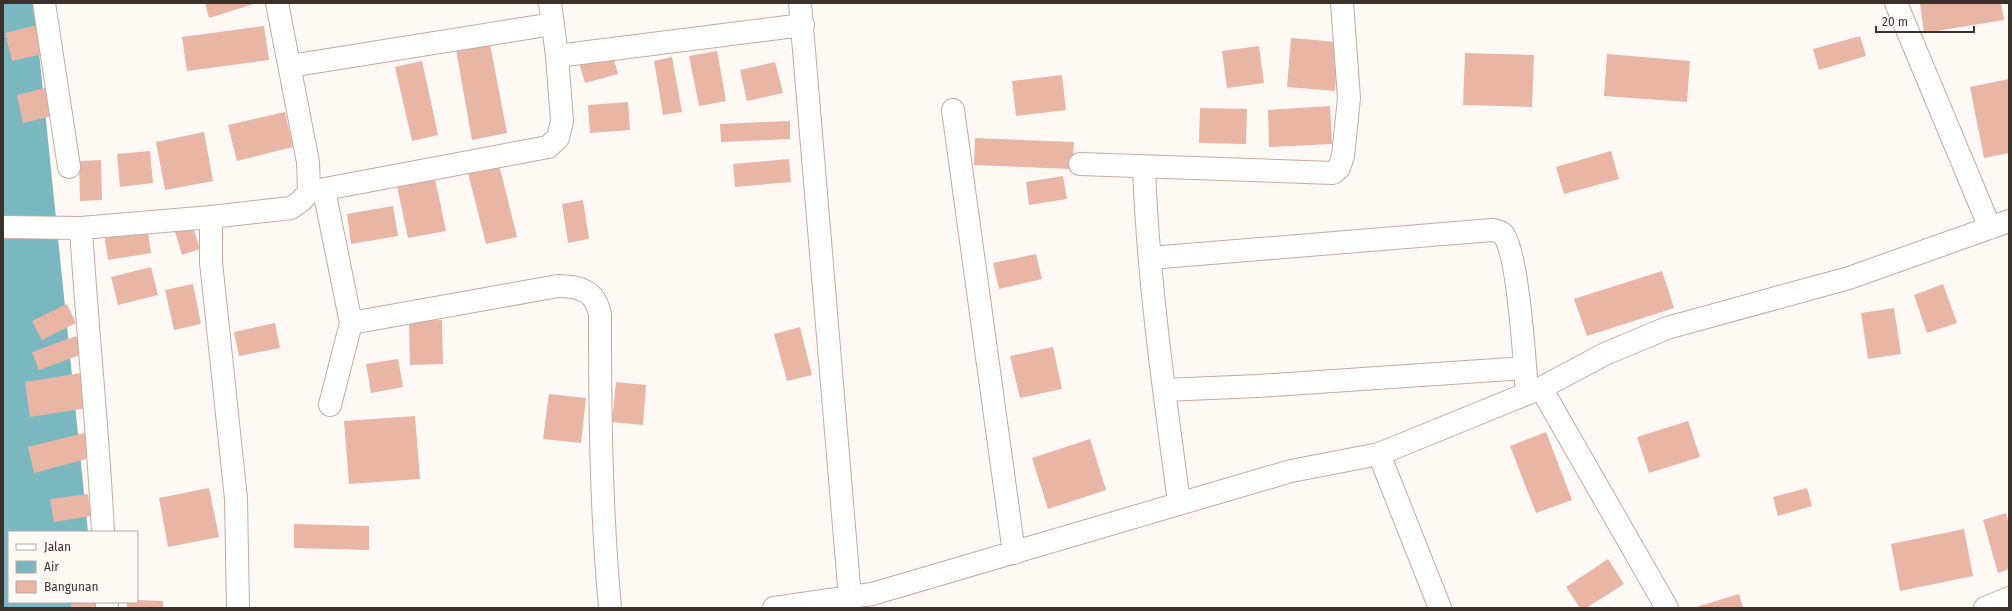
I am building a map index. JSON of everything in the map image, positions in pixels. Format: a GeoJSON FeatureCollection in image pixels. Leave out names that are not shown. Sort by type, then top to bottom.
{"type":"FeatureCollection","features":[{"type":"Feature","properties":{"kind":"street"},"geometry":{"type":"LineString","coordinates":[[44,3],[69,167]]}},
{"type":"Feature","properties":{"kind":"street"},"geometry":{"type":"LineString","coordinates":[[277,3],[308,162],[351,323],[330,405]]}},
{"type":"Feature","properties":{"kind":"street"},"geometry":{"type":"LineString","coordinates":[[3,227],[81,228],[210,217],[291,208],[316,191],[548,147],[558,138],[562,121],[557,56],[550,3]]}},
{"type":"Feature","properties":{"kind":"street"},"geometry":{"type":"LineString","coordinates":[[800,3],[850,598]]}},
{"type":"Feature","properties":{"kind":"street"},"geometry":{"type":"LineString","coordinates":[[1080,164],[1320,174],[1333,173],[1339,168],[1342,156],[1349,98],[1342,3]]}},
{"type":"Feature","properties":{"kind":"street"},"geometry":{"type":"LineString","coordinates":[[774,608],[872,594],[1014,553],[1179,502],[1291,471],[1379,454],[1534,391],[1605,354],[1667,328],[1849,278],[1999,224],[1896,3]]}},
{"type":"Feature","properties":{"kind":"street"},"geometry":{"type":"LineString","coordinates":[[290,66],[552,24]]}},
{"type":"Feature","properties":{"kind":"street"},"geometry":{"type":"LineString","coordinates":[[557,56],[803,25]]}},
{"type":"Feature","properties":{"kind":"street"},"geometry":{"type":"LineString","coordinates":[[953,110],[1014,553]]}},
{"type":"Feature","properties":{"kind":"street"},"geometry":{"type":"LineString","coordinates":[[1144,167],[1146,219],[1150,258],[1164,390],[1179,502]]}},
{"type":"Feature","properties":{"kind":"street"},"geometry":{"type":"LineString","coordinates":[[210,217],[210,262],[236,499],[238,608]]}},
{"type":"Feature","properties":{"kind":"street"},"geometry":{"type":"LineString","coordinates":[[81,228],[87,321],[96,403],[103,531]]}},
{"type":"Feature","properties":{"kind":"street"},"geometry":{"type":"LineString","coordinates":[[1150,258],[1484,230],[1499,231],[1507,242],[1514,271],[1525,368],[1534,391],[1667,608]]}},
{"type":"Feature","properties":{"kind":"street"},"geometry":{"type":"LineString","coordinates":[[351,323],[558,286],[571,286],[584,290],[593,298],[599,305],[600,315],[600,417],[603,531],[610,608]]}},
{"type":"Feature","properties":{"kind":"street"},"geometry":{"type":"LineString","coordinates":[[1164,390],[1258,386],[1525,368]]}},
{"type":"Feature","properties":{"kind":"street"},"geometry":{"type":"LineString","coordinates":[[1379,454],[1440,608]]}},
{"type":"Feature","properties":{"kind":"street"},"geometry":{"type":"LineString","coordinates":[[1985,608],[2009,598]]}},
{"type":"Feature","properties":{"kind":"water"},"geometry":{"type":"Polygon","coordinates":[[[3,3],[34,3],[88,531],[8,531],[8,603],[95,603],[96,608],[3,608],[3,3]]]}},
{"type":"Feature","properties":{"kind":"building"},"geometry":{"type":"Polygon","coordinates":[[[205,3],[257,3],[209,18],[205,3]]]}},
{"type":"Feature","properties":{"kind":"building"},"geometry":{"type":"Polygon","coordinates":[[[1920,3],[2001,3],[2004,20],[1924,33],[1920,3]]]}},
{"type":"Feature","properties":{"kind":"building"},"geometry":{"type":"Polygon","coordinates":[[[41,24],[48,53],[12,61],[5,33],[41,24]]]}},
{"type":"Feature","properties":{"kind":"building"},"geometry":{"type":"Polygon","coordinates":[[[264,26],[269,60],[187,71],[182,37],[264,26]]]}},
{"type":"Feature","properties":{"kind":"building"},"geometry":{"type":"Polygon","coordinates":[[[1860,36],[1866,56],[1819,70],[1813,49],[1860,36]]]}},
{"type":"Feature","properties":{"kind":"building"},"geometry":{"type":"Polygon","coordinates":[[[1291,38],[1338,42],[1335,91],[1287,87],[1291,38]]]}},
{"type":"Feature","properties":{"kind":"building"},"geometry":{"type":"Polygon","coordinates":[[[490,44],[507,133],[472,140],[456,50],[490,44]]]}},
{"type":"Feature","properties":{"kind":"building"},"geometry":{"type":"Polygon","coordinates":[[[1259,46],[1264,83],[1227,88],[1222,51],[1259,46]]]}},
{"type":"Feature","properties":{"kind":"building"},"geometry":{"type":"Polygon","coordinates":[[[717,51],[726,101],[699,106],[689,56],[717,51]]]}},
{"type":"Feature","properties":{"kind":"building"},"geometry":{"type":"Polygon","coordinates":[[[612,53],[618,74],[585,83],[579,63],[612,53]]]}},
{"type":"Feature","properties":{"kind":"building"},"geometry":{"type":"Polygon","coordinates":[[[1465,53],[1534,55],[1532,107],[1463,105],[1465,53]]]}},
{"type":"Feature","properties":{"kind":"building"},"geometry":{"type":"Polygon","coordinates":[[[1607,54],[1690,61],[1687,102],[1604,96],[1607,54]]]}},
{"type":"Feature","properties":{"kind":"building"},"geometry":{"type":"Polygon","coordinates":[[[672,57],[682,112],[663,115],[654,61],[672,57]]]}},
{"type":"Feature","properties":{"kind":"building"},"geometry":{"type":"Polygon","coordinates":[[[422,61],[438,135],[412,141],[395,67],[422,61]]]}},
{"type":"Feature","properties":{"kind":"building"},"geometry":{"type":"Polygon","coordinates":[[[775,62],[783,93],[747,101],[740,70],[775,62]]]}},
{"type":"Feature","properties":{"kind":"building"},"geometry":{"type":"Polygon","coordinates":[[[1062,75],[1066,110],[1016,116],[1012,81],[1062,75]]]}},
{"type":"Feature","properties":{"kind":"building"},"geometry":{"type":"Polygon","coordinates":[[[2009,79],[2009,153],[1984,158],[1970,87],[2009,79]]]}},
{"type":"Feature","properties":{"kind":"building"},"geometry":{"type":"Polygon","coordinates":[[[53,86],[60,114],[23,123],[17,95],[53,86]]]}},
{"type":"Feature","properties":{"kind":"building"},"geometry":{"type":"Polygon","coordinates":[[[628,102],[630,130],[590,133],[588,105],[628,102]]]}},
{"type":"Feature","properties":{"kind":"building"},"geometry":{"type":"Polygon","coordinates":[[[1330,106],[1332,144],[1269,147],[1268,110],[1330,106]]]}},
{"type":"Feature","properties":{"kind":"building"},"geometry":{"type":"Polygon","coordinates":[[[1200,108],[1247,109],[1246,144],[1199,143],[1200,108]]]}},
{"type":"Feature","properties":{"kind":"building"},"geometry":{"type":"Polygon","coordinates":[[[285,112],[293,147],[237,161],[228,125],[285,112]]]}},
{"type":"Feature","properties":{"kind":"building"},"geometry":{"type":"Polygon","coordinates":[[[790,121],[790,139],[721,142],[720,124],[790,121]]]}},
{"type":"Feature","properties":{"kind":"building"},"geometry":{"type":"Polygon","coordinates":[[[204,132],[213,181],[165,190],[156,142],[204,132]]]}},
{"type":"Feature","properties":{"kind":"building"},"geometry":{"type":"Polygon","coordinates":[[[975,138],[1074,142],[1072,169],[974,165],[975,138]]]}},
{"type":"Feature","properties":{"kind":"building"},"geometry":{"type":"Polygon","coordinates":[[[150,151],[153,183],[120,187],[117,154],[150,151]]]}},
{"type":"Feature","properties":{"kind":"building"},"geometry":{"type":"Polygon","coordinates":[[[1611,151],[1619,179],[1564,194],[1556,167],[1611,151]]]}},
{"type":"Feature","properties":{"kind":"building"},"geometry":{"type":"Polygon","coordinates":[[[789,159],[791,182],[735,187],[733,164],[789,159]]]}},
{"type":"Feature","properties":{"kind":"building"},"geometry":{"type":"Polygon","coordinates":[[[101,160],[102,200],[80,201],[79,161],[101,160]]]}},
{"type":"Feature","properties":{"kind":"building"},"geometry":{"type":"Polygon","coordinates":[[[499,165],[517,237],[486,244],[468,173],[499,165]]]}},
{"type":"Feature","properties":{"kind":"building"},"geometry":{"type":"Polygon","coordinates":[[[434,174],[446,231],[408,238],[396,182],[434,174]]]}},
{"type":"Feature","properties":{"kind":"building"},"geometry":{"type":"Polygon","coordinates":[[[1063,176],[1067,199],[1029,205],[1026,182],[1063,176]]]}},
{"type":"Feature","properties":{"kind":"building"},"geometry":{"type":"Polygon","coordinates":[[[583,200],[589,239],[568,243],[562,204],[583,200]]]}},
{"type":"Feature","properties":{"kind":"building"},"geometry":{"type":"Polygon","coordinates":[[[393,206],[398,236],[351,244],[347,214],[393,206]]]}},
{"type":"Feature","properties":{"kind":"building"},"geometry":{"type":"Polygon","coordinates":[[[147,227],[151,253],[108,260],[104,233],[147,227]]]}},
{"type":"Feature","properties":{"kind":"building"},"geometry":{"type":"Polygon","coordinates":[[[193,227],[200,249],[182,255],[175,232],[193,227]]]}},
{"type":"Feature","properties":{"kind":"building"},"geometry":{"type":"Polygon","coordinates":[[[1036,254],[1042,279],[999,289],[993,263],[1036,254]]]}},
{"type":"Feature","properties":{"kind":"building"},"geometry":{"type":"Polygon","coordinates":[[[151,267],[158,295],[118,305],[111,277],[151,267]]]}},
{"type":"Feature","properties":{"kind":"building"},"geometry":{"type":"Polygon","coordinates":[[[1662,271],[1674,308],[1587,336],[1574,299],[1662,271]]]}},
{"type":"Feature","properties":{"kind":"building"},"geometry":{"type":"Polygon","coordinates":[[[193,284],[201,324],[174,330],[165,290],[193,284]]]}},
{"type":"Feature","properties":{"kind":"building"},"geometry":{"type":"Polygon","coordinates":[[[1943,284],[1957,323],[1927,333],[1914,295],[1943,284]]]}},
{"type":"Feature","properties":{"kind":"building"},"geometry":{"type":"Polygon","coordinates":[[[67,304],[76,323],[42,340],[32,321],[67,304]]]}},
{"type":"Feature","properties":{"kind":"building"},"geometry":{"type":"Polygon","coordinates":[[[1894,308],[1901,354],[1868,359],[1861,313],[1894,308]]]}},
{"type":"Feature","properties":{"kind":"building"},"geometry":{"type":"Polygon","coordinates":[[[442,320],[443,364],[410,365],[409,321],[442,320]]]}},
{"type":"Feature","properties":{"kind":"building"},"geometry":{"type":"Polygon","coordinates":[[[275,323],[280,348],[239,356],[234,332],[275,323]]]}},
{"type":"Feature","properties":{"kind":"building"},"geometry":{"type":"Polygon","coordinates":[[[800,327],[812,375],[787,381],[774,334],[800,327]]]}},
{"type":"Feature","properties":{"kind":"building"},"geometry":{"type":"Polygon","coordinates":[[[76,336],[83,354],[39,370],[32,352],[76,336]]]}},
{"type":"Feature","properties":{"kind":"building"},"geometry":{"type":"Polygon","coordinates":[[[1053,347],[1062,389],[1020,398],[1010,356],[1053,347]]]}},
{"type":"Feature","properties":{"kind":"building"},"geometry":{"type":"Polygon","coordinates":[[[398,359],[403,387],[371,393],[366,364],[398,359]]]}},
{"type":"Feature","properties":{"kind":"building"},"geometry":{"type":"Polygon","coordinates":[[[87,372],[93,407],[30,417],[25,382],[87,372]]]}},
{"type":"Feature","properties":{"kind":"building"},"geometry":{"type":"Polygon","coordinates":[[[616,382],[646,385],[643,425],[612,422],[616,382]]]}},
{"type":"Feature","properties":{"kind":"building"},"geometry":{"type":"Polygon","coordinates":[[[549,394],[586,398],[581,443],[543,439],[549,394]]]}},
{"type":"Feature","properties":{"kind":"building"},"geometry":{"type":"Polygon","coordinates":[[[415,416],[420,479],[349,484],[344,421],[415,416]]]}},
{"type":"Feature","properties":{"kind":"building"},"geometry":{"type":"Polygon","coordinates":[[[1688,421],[1700,457],[1649,473],[1637,437],[1688,421]]]}},
{"type":"Feature","properties":{"kind":"building"},"geometry":{"type":"Polygon","coordinates":[[[88,432],[94,457],[34,473],[28,447],[88,432]]]}},
{"type":"Feature","properties":{"kind":"building"},"geometry":{"type":"Polygon","coordinates":[[[1546,432],[1572,500],[1536,513],[1510,446],[1546,432]]]}},
{"type":"Feature","properties":{"kind":"building"},"geometry":{"type":"Polygon","coordinates":[[[1090,439],[1106,490],[1048,509],[1032,458],[1090,439]]]}},
{"type":"Feature","properties":{"kind":"building"},"geometry":{"type":"Polygon","coordinates":[[[209,488],[219,537],[168,547],[159,498],[209,488]]]}},
{"type":"Feature","properties":{"kind":"building"},"geometry":{"type":"Polygon","coordinates":[[[1807,488],[1812,506],[1778,516],[1773,497],[1807,488]]]}},
{"type":"Feature","properties":{"kind":"building"},"geometry":{"type":"Polygon","coordinates":[[[88,494],[91,516],[54,522],[50,499],[88,494]]]}},
{"type":"Feature","properties":{"kind":"building"},"geometry":{"type":"Polygon","coordinates":[[[2006,513],[2009,524],[2009,569],[1998,573],[1983,520],[2006,513]]]}},
{"type":"Feature","properties":{"kind":"building"},"geometry":{"type":"Polygon","coordinates":[[[294,524],[369,526],[369,550],[294,548],[294,524]]]}},
{"type":"Feature","properties":{"kind":"building"},"geometry":{"type":"Polygon","coordinates":[[[1964,529],[1973,576],[1900,591],[1891,544],[1964,529]]]}},
{"type":"Feature","properties":{"kind":"building"},"geometry":{"type":"Polygon","coordinates":[[[1608,559],[1624,584],[1586,608],[1580,608],[1566,587],[1608,559]]]}},
{"type":"Feature","properties":{"kind":"building"},"geometry":{"type":"Polygon","coordinates":[[[1739,594],[1743,608],[1693,608],[1739,594]]]}},
{"type":"Feature","properties":{"kind":"building"},"geometry":{"type":"Polygon","coordinates":[[[138,600],[163,601],[163,608],[127,608],[127,603],[138,603],[138,600]]]}},
{"type":"Feature","properties":{"kind":"building"},"geometry":{"type":"Polygon","coordinates":[[[102,603],[102,608],[71,608],[71,604],[102,603]]]}}]}
